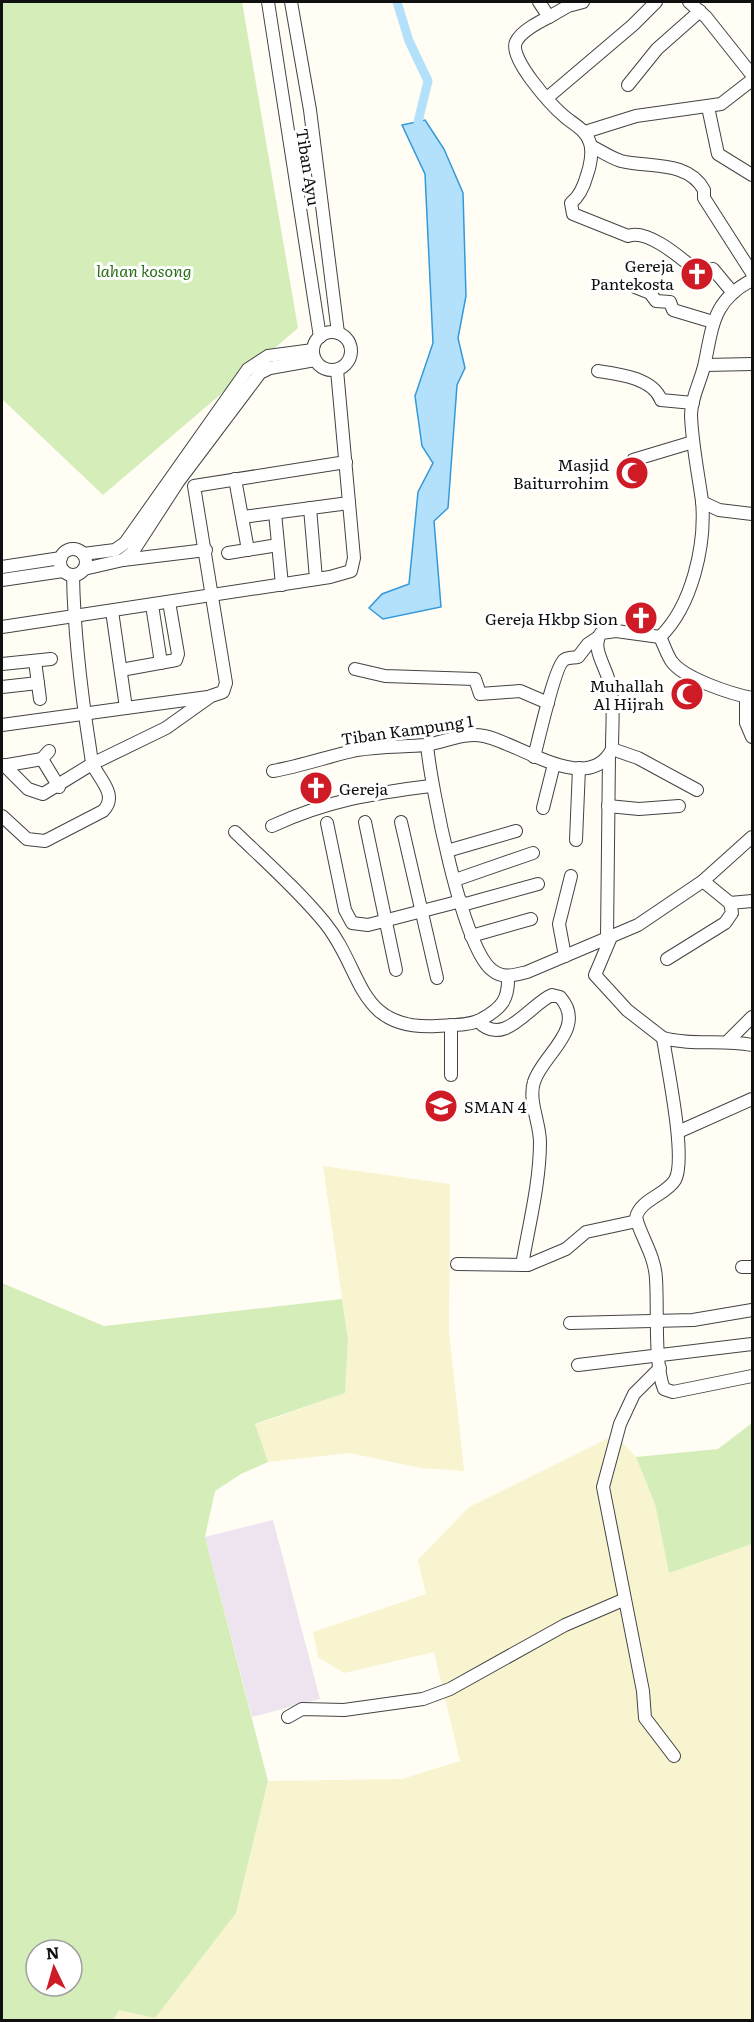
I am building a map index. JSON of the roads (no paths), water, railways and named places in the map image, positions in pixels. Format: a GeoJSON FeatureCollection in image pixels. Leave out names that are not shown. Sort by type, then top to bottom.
{"type":"FeatureCollection","features":[{"type":"Feature","properties":{"kind":"street","name":"Tiban Ayu"},"geometry":{"type":"LineString","coordinates":[[268,2],[320,336]]}},
{"type":"Feature","properties":{"kind":"street","name":"Tiban Ayu"},"geometry":{"type":"LineString","coordinates":[[291,2],[310,110],[338,333],[349,342],[351,348],[348,362],[337,370]]}},
{"type":"Feature","properties":{"kind":"street"},"geometry":{"type":"LineString","coordinates":[[539,2],[549,17]]}},
{"type":"Feature","properties":{"kind":"street"},"geometry":{"type":"LineString","coordinates":[[583,2],[568,6],[520,36],[514,48],[526,71],[547,98],[585,132],[591,146],[587,176],[581,191],[571,203],[573,214],[628,236],[637,234],[652,239],[698,272],[713,269],[733,293]]}},
{"type":"Feature","properties":{"kind":"street"},"geometry":{"type":"LineString","coordinates":[[547,98],[633,25],[656,2]]}},
{"type":"Feature","properties":{"kind":"street"},"geometry":{"type":"LineString","coordinates":[[689,2],[700,11],[753,75]]}},
{"type":"Feature","properties":{"kind":"street"},"geometry":{"type":"LineString","coordinates":[[628,85],[657,49],[700,11]]}},
{"type":"Feature","properties":{"kind":"street"},"geometry":{"type":"LineString","coordinates":[[585,132],[636,116],[708,107],[728,100],[753,80]]}},
{"type":"Feature","properties":{"kind":"street"},"geometry":{"type":"LineString","coordinates":[[708,107],[718,154],[753,175]]}},
{"type":"Feature","properties":{"kind":"street"},"geometry":{"type":"LineString","coordinates":[[591,146],[618,160],[666,165],[697,182],[704,190],[704,198],[753,273]]}},
{"type":"Feature","properties":{"kind":"street"},"geometry":{"type":"LineString","coordinates":[[660,637],[675,623],[688,596],[696,566],[702,502],[693,442],[693,403],[705,365],[713,322],[720,306],[733,293],[753,279]]}},
{"type":"Feature","properties":{"kind":"street"},"geometry":{"type":"LineString","coordinates":[[635,287],[650,293],[656,301],[670,302],[673,310],[713,322]]}},
{"type":"Feature","properties":{"kind":"street"},"geometry":{"type":"LineString","coordinates":[[314,355],[320,336],[338,333]]}},
{"type":"Feature","properties":{"kind":"street"},"geometry":{"type":"LineString","coordinates":[[2,627],[348,573],[353,567],[337,370],[324,369],[314,355]]}},
{"type":"Feature","properties":{"kind":"street"},"geometry":{"type":"LineString","coordinates":[[123,560],[132,554],[178,482],[260,373],[314,355]]}},
{"type":"Feature","properties":{"kind":"street"},"geometry":{"type":"LineString","coordinates":[[2,567],[60,558],[68,550],[74,549],[83,554],[115,550],[125,543],[248,369],[268,356],[314,355]]}},
{"type":"Feature","properties":{"kind":"street"},"geometry":{"type":"LineString","coordinates":[[705,365],[753,364]]}},
{"type":"Feature","properties":{"kind":"street"},"geometry":{"type":"LineString","coordinates":[[598,370],[649,384],[657,390],[664,401],[693,403]]}},
{"type":"Feature","properties":{"kind":"street"},"geometry":{"type":"LineString","coordinates":[[633,460],[693,442]]}},
{"type":"Feature","properties":{"kind":"street"},"geometry":{"type":"LineString","coordinates":[[178,482],[194,486],[346,462]]}},
{"type":"Feature","properties":{"kind":"street"},"geometry":{"type":"LineString","coordinates":[[235,479],[248,550]]}},
{"type":"Feature","properties":{"kind":"street"},"geometry":{"type":"LineString","coordinates":[[2,725],[85,715],[211,696],[223,692],[226,687],[194,486]]}},
{"type":"Feature","properties":{"kind":"street"},"geometry":{"type":"LineString","coordinates":[[702,502],[733,513],[753,514]]}},
{"type":"Feature","properties":{"kind":"street"},"geometry":{"type":"LineString","coordinates":[[243,517],[349,503]]}},
{"type":"Feature","properties":{"kind":"street"},"geometry":{"type":"LineString","coordinates":[[310,508],[316,579]]}},
{"type":"Feature","properties":{"kind":"street"},"geometry":{"type":"LineString","coordinates":[[275,513],[282,585]]}},
{"type":"Feature","properties":{"kind":"street"},"geometry":{"type":"LineString","coordinates":[[228,553],[278,545]]}},
{"type":"Feature","properties":{"kind":"street"},"geometry":{"type":"LineString","coordinates":[[2,580],[73,572],[123,560],[206,550]]}},
{"type":"Feature","properties":{"kind":"street"},"geometry":{"type":"LineString","coordinates":[[73,572],[86,564],[83,554]]}},
{"type":"Feature","properties":{"kind":"street"},"geometry":{"type":"LineString","coordinates":[[2,816],[22,836],[37,842],[53,839],[103,811],[108,804],[109,792],[92,764],[74,615],[73,572],[60,558]]}},
{"type":"Feature","properties":{"kind":"street"},"geometry":{"type":"LineString","coordinates":[[120,670],[174,661],[177,656],[169,602]]}},
{"type":"Feature","properties":{"kind":"street"},"geometry":{"type":"LineString","coordinates":[[152,605],[161,663]]}},
{"type":"Feature","properties":{"kind":"street"},"geometry":{"type":"LineString","coordinates":[[111,611],[126,708]]}},
{"type":"Feature","properties":{"kind":"street"},"geometry":{"type":"LineString","coordinates":[[534,757],[561,662],[578,657],[601,633],[616,631],[660,637]]}},
{"type":"Feature","properties":{"kind":"street"},"geometry":{"type":"LineString","coordinates":[[660,637],[669,658],[680,669],[694,678],[749,698],[746,723],[753,737]]}},
{"type":"Feature","properties":{"kind":"street"},"geometry":{"type":"LineString","coordinates":[[597,638],[597,651],[614,704],[608,806],[609,938],[595,975],[627,1010],[663,1038],[692,1044],[728,1041],[753,1045]]}},
{"type":"Feature","properties":{"kind":"street"},"geometry":{"type":"LineString","coordinates":[[2,664],[51,659]]}},
{"type":"Feature","properties":{"kind":"street"},"geometry":{"type":"LineString","coordinates":[[35,661],[39,699]]}},
{"type":"Feature","properties":{"kind":"street"},"geometry":{"type":"LineString","coordinates":[[354,669],[385,676],[475,679],[480,694],[520,691],[548,703]]}},
{"type":"Feature","properties":{"kind":"street"},"geometry":{"type":"LineString","coordinates":[[2,687],[38,683]]}},
{"type":"Feature","properties":{"kind":"street"},"geometry":{"type":"LineString","coordinates":[[3,765],[38,794],[43,794],[59,787],[92,764],[166,728],[211,696]]}},
{"type":"Feature","properties":{"kind":"street","name":"Tiban Kampung 1"},"geometry":{"type":"LineString","coordinates":[[273,771],[356,750],[427,745],[476,734],[554,764],[579,768],[599,765],[610,752]]}},
{"type":"Feature","properties":{"kind":"street"},"geometry":{"type":"LineString","coordinates":[[427,745],[431,786],[471,936],[482,960],[492,970],[508,976],[609,938],[668,907],[703,881],[753,837]]}},
{"type":"Feature","properties":{"kind":"street"},"geometry":{"type":"LineString","coordinates":[[610,752],[638,758],[697,790]]}},
{"type":"Feature","properties":{"kind":"street"},"geometry":{"type":"LineString","coordinates":[[3,765],[46,755],[59,787]]}},
{"type":"Feature","properties":{"kind":"street"},"geometry":{"type":"LineString","coordinates":[[543,808],[554,764]]}},
{"type":"Feature","properties":{"kind":"street"},"geometry":{"type":"LineString","coordinates":[[576,840],[579,768]]}},
{"type":"Feature","properties":{"kind":"street"},"geometry":{"type":"LineString","coordinates":[[272,826],[310,809],[342,800],[431,786]]}},
{"type":"Feature","properties":{"kind":"street"},"geometry":{"type":"LineString","coordinates":[[608,806],[639,809],[679,806]]}},
{"type":"Feature","properties":{"kind":"street"},"geometry":{"type":"LineString","coordinates":[[365,822],[396,970]]}},
{"type":"Feature","properties":{"kind":"street"},"geometry":{"type":"LineString","coordinates":[[401,822],[437,978]]}},
{"type":"Feature","properties":{"kind":"street"},"geometry":{"type":"LineString","coordinates":[[327,823],[348,919],[358,926],[538,884]]}},
{"type":"Feature","properties":{"kind":"street"},"geometry":{"type":"LineString","coordinates":[[447,851],[516,831]]}},
{"type":"Feature","properties":{"kind":"street"},"geometry":{"type":"LineString","coordinates":[[234,832],[326,924],[365,994],[383,1014],[405,1026],[451,1025],[478,1021],[499,1008],[506,1000],[508,976]]}},
{"type":"Feature","properties":{"kind":"street"},"geometry":{"type":"LineString","coordinates":[[455,880],[533,853]]}},
{"type":"Feature","properties":{"kind":"street"},"geometry":{"type":"LineString","coordinates":[[565,956],[559,924],[571,876]]}},
{"type":"Feature","properties":{"kind":"street"},"geometry":{"type":"LineString","coordinates":[[666,959],[725,923],[732,913],[730,903],[703,881]]}},
{"type":"Feature","properties":{"kind":"street"},"geometry":{"type":"LineString","coordinates":[[730,903],[753,901]]}},
{"type":"Feature","properties":{"kind":"street"},"geometry":{"type":"LineString","coordinates":[[471,936],[531,919]]}},
{"type":"Feature","properties":{"kind":"street"},"geometry":{"type":"LineString","coordinates":[[478,1021],[484,1027],[499,1030],[523,1020],[552,995],[560,997],[567,1011],[567,1025],[561,1043],[533,1083],[533,1099],[540,1140],[539,1166],[522,1265]]}},
{"type":"Feature","properties":{"kind":"street"},"geometry":{"type":"LineString","coordinates":[[728,1041],[753,1017]]}},
{"type":"Feature","properties":{"kind":"street"},"geometry":{"type":"LineString","coordinates":[[451,1025],[451,1075]]}},
{"type":"Feature","properties":{"kind":"street"},"geometry":{"type":"LineString","coordinates":[[663,1038],[678,1132],[680,1172],[666,1191],[640,1209],[637,1221],[653,1258],[656,1277],[662,1386],[669,1393],[753,1376]]}},
{"type":"Feature","properties":{"kind":"street"},"geometry":{"type":"LineString","coordinates":[[678,1132],[753,1099]]}},
{"type":"Feature","properties":{"kind":"street"},"geometry":{"type":"LineString","coordinates":[[457,1264],[522,1265],[566,1249],[586,1232],[637,1221]]}},
{"type":"Feature","properties":{"kind":"street"},"geometry":{"type":"LineString","coordinates":[[570,1323],[693,1320],[753,1310]]}},
{"type":"Feature","properties":{"kind":"street"},"geometry":{"type":"LineString","coordinates":[[578,1365],[660,1362],[753,1344]]}},
{"type":"Feature","properties":{"kind":"street"},"geometry":{"type":"LineString","coordinates":[[660,1362],[634,1394],[620,1424],[605,1473],[604,1501],[643,1691],[645,1718],[674,1756]]}},
{"type":"Feature","properties":{"kind":"street"},"geometry":{"type":"LineString","coordinates":[[288,1717],[302,1708],[344,1710],[423,1699],[450,1689],[565,1625],[623,1600]]}},
{"type":"Feature","properties":{"kind":"water"},"geometry":{"type":"Polygon","coordinates":[[[425,120],[444,149],[463,193],[466,296],[458,338],[465,368],[457,385],[448,508],[434,521],[441,607],[383,619],[369,608],[382,594],[409,584],[418,492],[433,463],[422,446],[415,396],[433,343],[425,174],[402,125],[425,120]]]}},
{"type":"Feature","properties":{"kind":"waterway"},"geometry":{"type":"LineString","coordinates":[[397,2],[409,41],[428,81],[418,122]]}},
{"type":"Feature","properties":{"kind":"place","name":"Gereja Pantekosta"},"geometry":{"type":"Point","coordinates":[697,274]}},
{"type":"Feature","properties":{"kind":"place","name":"Masjid Baiturrohim"},"geometry":{"type":"Point","coordinates":[632,473]}},
{"type":"Feature","properties":{"kind":"place","name":"Gereja Hkbp Sion"},"geometry":{"type":"Point","coordinates":[641,618]}},
{"type":"Feature","properties":{"kind":"place","name":"Muhallah Al Hijrah"},"geometry":{"type":"Point","coordinates":[687,694]}},
{"type":"Feature","properties":{"kind":"place","name":"Gereja"},"geometry":{"type":"Point","coordinates":[316,788]}},
{"type":"Feature","properties":{"kind":"place","name":"SMAN 4"},"geometry":{"type":"Point","coordinates":[441,1106]}},
{"type":"Feature","properties":{"kind":"park label","name":"lahan kosong"},"geometry":{"type":"Point","coordinates":[144,270]}}]}
